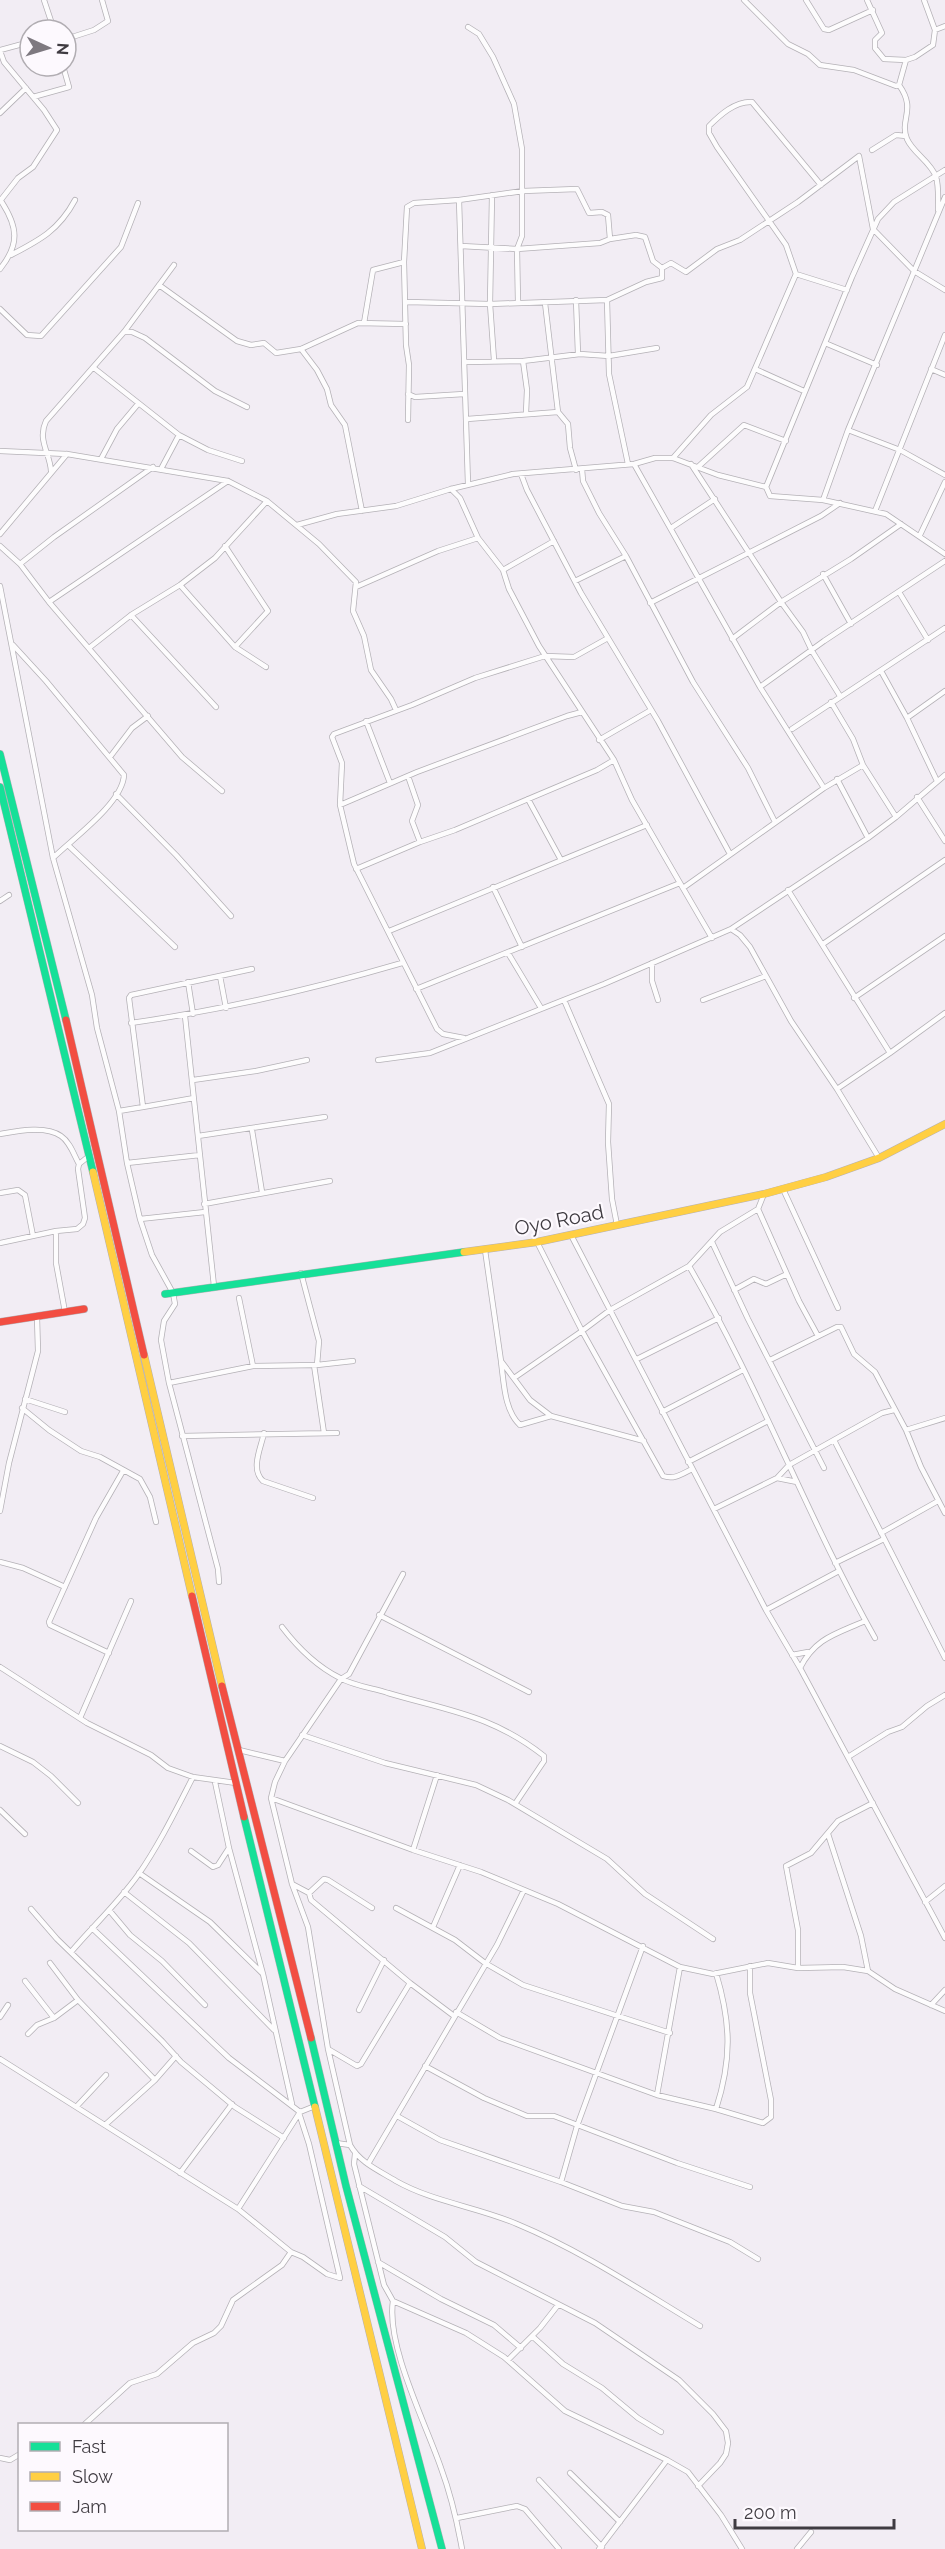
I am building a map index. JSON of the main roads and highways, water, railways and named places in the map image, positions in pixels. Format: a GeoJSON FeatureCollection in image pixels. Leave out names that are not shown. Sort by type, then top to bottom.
{"type":"FeatureCollection","features":[{"type":"Feature","properties":{"kind":"main road"},"geometry":{"type":"LineString","coordinates":[[0,754],[60,992],[212,1660],[236,1783],[422,2549]]}},
{"type":"Feature","properties":{"kind":"main road"},"geometry":{"type":"LineString","coordinates":[[0,787],[212,1660],[294,1965],[335,2143],[442,2549]]}},
{"type":"Feature","properties":{"kind":"main road","name":"Oyo Road"},"geometry":{"type":"LineString","coordinates":[[169,1294],[301,1272],[537,1242],[764,1194],[879,1158],[944,1126]]}},
{"type":"Feature","properties":{"kind":"main road"},"geometry":{"type":"LineString","coordinates":[[0,1322],[84,1309]]}}]}
